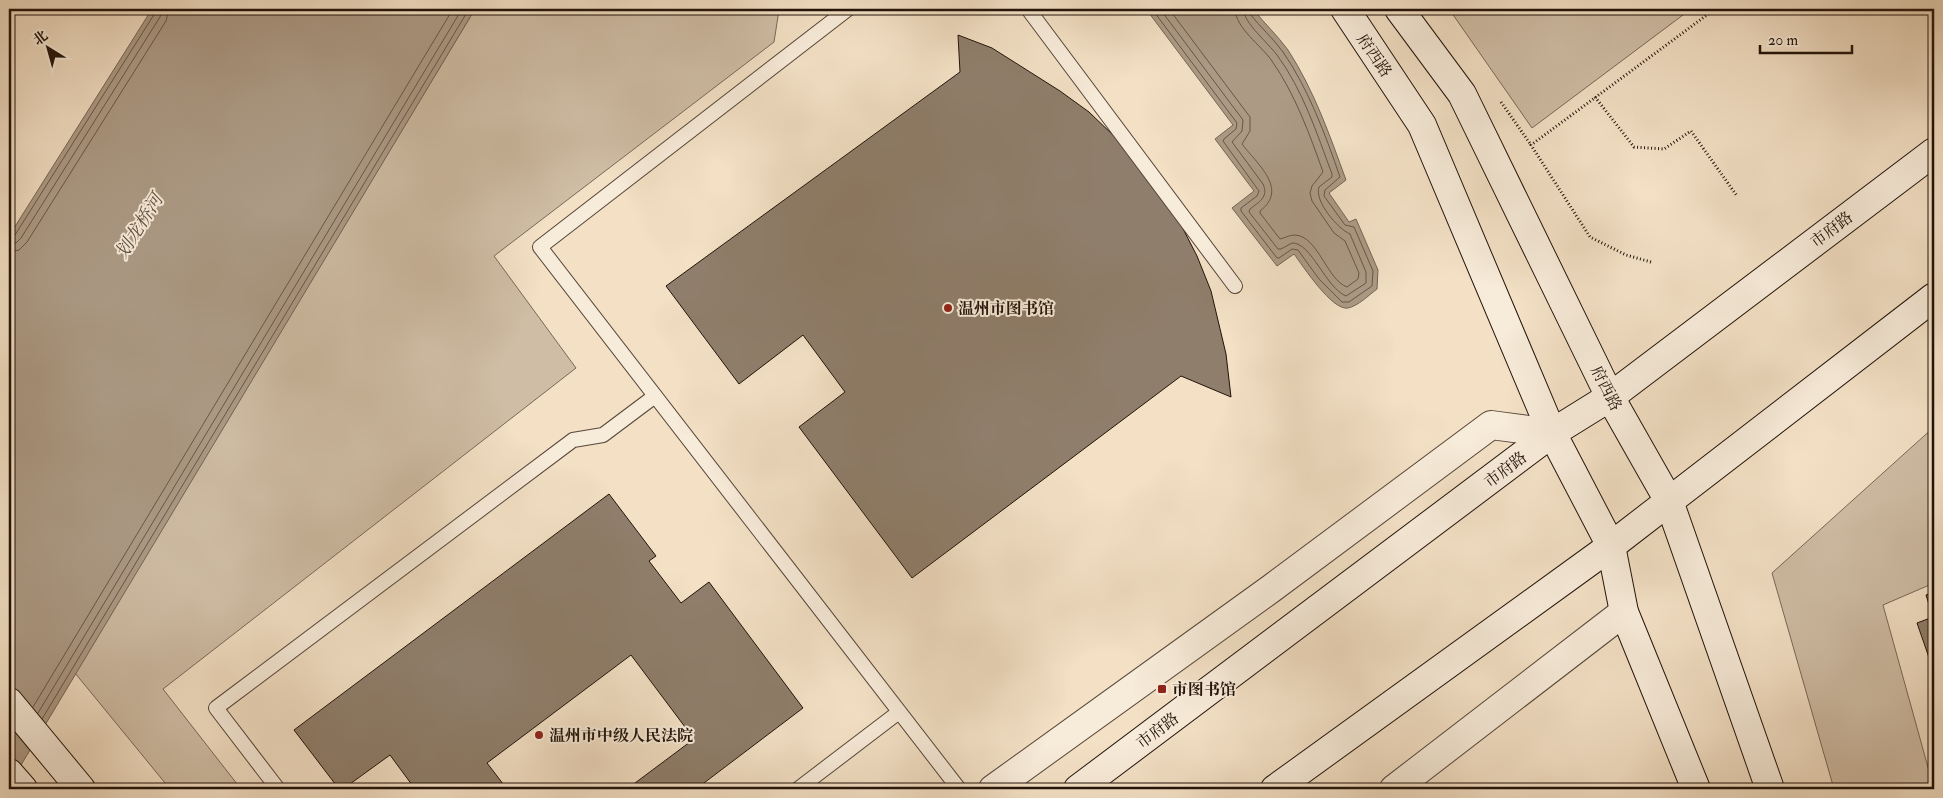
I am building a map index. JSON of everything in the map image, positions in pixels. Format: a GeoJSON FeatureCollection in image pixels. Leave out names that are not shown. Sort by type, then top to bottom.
{"type":"FeatureCollection","features":[{"type":"Feature","properties":{"kind":"street","name":"府西路"},"geometry":{"type":"LineString","coordinates":[[1345,9],[1422,125],[1552,433],[1612,546],[1624,612],[1696,789]]}},
{"type":"Feature","properties":{"kind":"street","name":"府西路"},"geometry":{"type":"LineString","coordinates":[[1399,9],[1462,94],[1610,397],[1670,500],[1770,789]]}},
{"type":"Feature","properties":{"kind":"street","name":"市府路"},"geometry":{"type":"LineString","coordinates":[[1078,789],[1552,433],[1610,397],[1934,152]]}},
{"type":"Feature","properties":{"kind":"street"},"geometry":{"type":"LineString","coordinates":[[1275,789],[1612,546],[1934,297]]}},
{"type":"Feature","properties":{"kind":"street"},"geometry":{"type":"LineString","coordinates":[[993,789],[1272,588],[1491,425],[1552,433]]}},
{"type":"Feature","properties":{"kind":"street"},"geometry":{"type":"LineString","coordinates":[[1394,789],[1624,612]]}},
{"type":"Feature","properties":{"kind":"street"},"geometry":{"type":"LineString","coordinates":[[9,702],[80,788]]}},
{"type":"Feature","properties":{"kind":"street"},"geometry":{"type":"LineString","coordinates":[[9,773],[23,789]]}},
{"type":"Feature","properties":{"kind":"lane"},"geometry":{"type":"LineString","coordinates":[[848,9],[540,247],[959,789]]}},
{"type":"Feature","properties":{"kind":"lane"},"geometry":{"type":"LineString","coordinates":[[1028,9],[1235,286]]}},
{"type":"Feature","properties":{"kind":"lane"},"geometry":{"type":"LineString","coordinates":[[278,789],[216,708],[573,440],[603,435],[655,396]]}},
{"type":"Feature","properties":{"kind":"lane"},"geometry":{"type":"LineString","coordinates":[[798,789],[899,712]]}},
{"type":"Feature","properties":{"kind":"path"},"geometry":{"type":"LineString","coordinates":[[1651,262],[1626,255],[1590,238],[1531,145],[1715,9]]}},
{"type":"Feature","properties":{"kind":"path"},"geometry":{"type":"LineString","coordinates":[[1595,97],[1634,147],[1664,149],[1691,131],[1738,196]]}},
{"type":"Feature","properties":{"kind":"shaded area"},"geometry":{"type":"Polygon","coordinates":[[[475,9],[780,9],[774,42],[494,256],[576,368],[163,689],[241,789],[170,789],[75,673],[475,9]]]}},
{"type":"Feature","properties":{"kind":"shaded area"},"geometry":{"type":"Polygon","coordinates":[[[1449,9],[1691,9],[1532,128],[1449,9]]]}},
{"type":"Feature","properties":{"kind":"shaded area"},"geometry":{"type":"Polygon","coordinates":[[[1934,427],[1934,583],[1883,605],[1934,789],[1834,789],[1772,573],[1934,427]]]}},
{"type":"Feature","properties":{"kind":"water","name":"划龙桥河"},"geometry":{"type":"Polygon","coordinates":[[[152,9],[475,9],[9,785],[9,236],[152,9]]]}},
{"type":"Feature","properties":{"kind":"water"},"geometry":{"type":"Polygon","coordinates":[[[1146,9],[1253,9],[1288,50],[1314,97],[1346,180],[1329,193],[1349,222],[1356,219],[1378,270],[1377,289],[1363,300],[1348,308],[1334,303],[1318,287],[1294,254],[1277,266],[1232,208],[1254,191],[1215,139],[1233,125],[1146,9]]]}},
{"type":"Feature","properties":{"kind":"building","name":"温州市图书馆"},"geometry":{"type":"Polygon","coordinates":[[[958,35],[992,48],[1060,91],[1089,112],[1115,137],[1180,223],[1197,256],[1211,291],[1226,354],[1231,397],[1181,376],[912,578],[799,427],[845,392],[803,335],[739,384],[666,286],[960,72],[958,35]]]}},
{"type":"Feature","properties":{"kind":"building"},"geometry":{"type":"Polygon","coordinates":[[[609,494],[656,556],[649,561],[681,603],[709,582],[803,708],[696,789],[627,789],[694,739],[631,655],[487,763],[507,789],[415,789],[390,755],[343,789],[339,789],[294,730],[609,494]]]}},
{"type":"Feature","properties":{"kind":"building"},"geometry":{"type":"Polygon","coordinates":[[[1934,592],[1934,672],[1917,623],[1933,617],[1926,595],[1934,592]]]}},
{"type":"Feature","properties":{"kind":"place","name":"温州市图书馆"},"geometry":{"type":"Point","coordinates":[948,308]}},
{"type":"Feature","properties":{"kind":"place","name":"市图书馆"},"geometry":{"type":"Point","coordinates":[1162,689]}},
{"type":"Feature","properties":{"kind":"place","name":"温州市中级人民法院"},"geometry":{"type":"Point","coordinates":[539,735]}}]}
